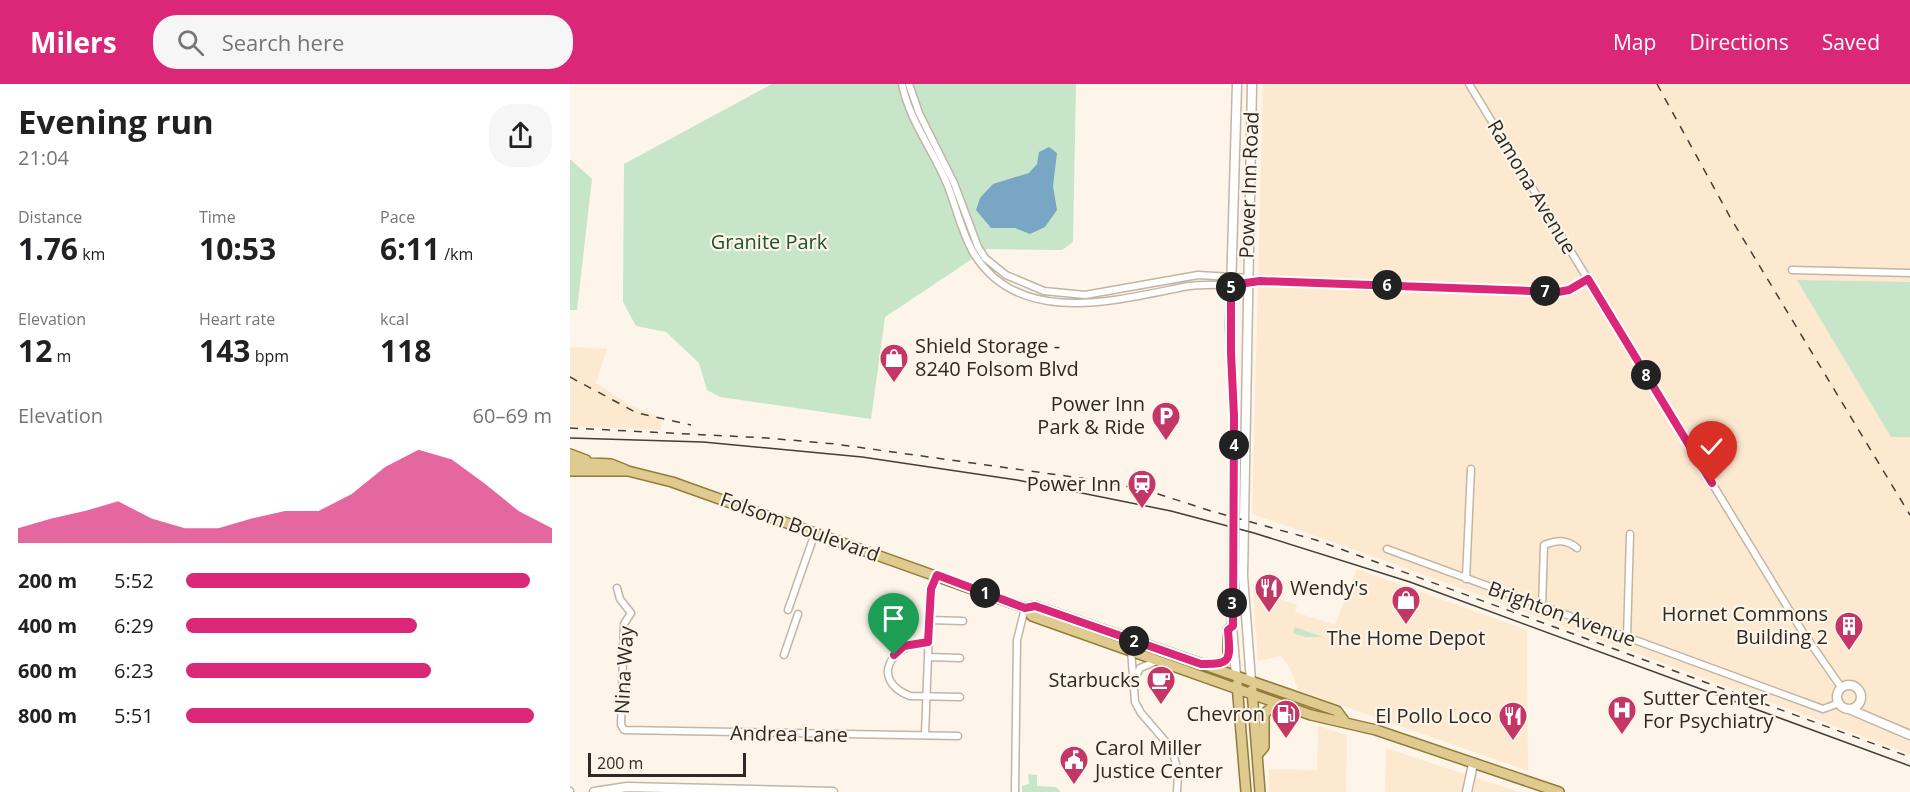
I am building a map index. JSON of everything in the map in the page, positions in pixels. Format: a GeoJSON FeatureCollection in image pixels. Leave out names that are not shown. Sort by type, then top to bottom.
{"type":"FeatureCollection","features":[{"type":"Feature","properties":{"kind":"main road","name":"Power Inn Road"},"geometry":{"type":"LineString","coordinates":[[1236,676],[1233,626],[1234,416],[1231,280],[1237,84]]}},
{"type":"Feature","properties":{"kind":"main road","name":"Power Inn Road"},"geometry":{"type":"LineString","coordinates":[[1251,681],[1243,576],[1246,281],[1252,84]]}},
{"type":"Feature","properties":{"kind":"main road"},"geometry":{"type":"LineString","coordinates":[[570,454],[594,462]]}},
{"type":"Feature","properties":{"kind":"main road"},"geometry":{"type":"LineString","coordinates":[[570,462],[611,464],[628,471]]}},
{"type":"Feature","properties":{"kind":"main road","name":"Folsom Boulevard"},"geometry":{"type":"LineString","coordinates":[[570,473],[628,471],[665,479],[937,575],[1025,608],[1032,616],[1291,708],[1400,738],[1559,792]]}},
{"type":"Feature","properties":{"kind":"main road","name":"Folsom Boulevard"},"geometry":{"type":"LineString","coordinates":[[1025,608],[1035,606],[1337,711],[1346,722]]}},
{"type":"Feature","properties":{"kind":"main road"},"geometry":{"type":"LineString","coordinates":[[1201,664],[1221,664],[1227,661],[1230,655],[1228,630],[1233,626]]}},
{"type":"Feature","properties":{"kind":"main road"},"geometry":{"type":"LineString","coordinates":[[1236,676],[1246,792]]}},
{"type":"Feature","properties":{"kind":"main road"},"geometry":{"type":"LineString","coordinates":[[1251,681],[1260,792]]}},
{"type":"Feature","properties":{"kind":"main road","name":"Ramona Avenue"},"geometry":{"type":"LineString","coordinates":[[1841,687],[1854,686],[1860,692],[1860,701],[1865,710],[1910,733]]}},
{"type":"Feature","properties":{"kind":"main road"},"geometry":{"type":"LineString","coordinates":[[1839,704],[1837,696],[1841,687]]}},
{"type":"Feature","properties":{"kind":"main road"},"geometry":{"type":"LineString","coordinates":[[1849,709],[1860,701]]}},
{"type":"Feature","properties":{"kind":"main road","name":"Ramona Avenue"},"geometry":{"type":"LineString","coordinates":[[1839,704],[1910,733]]}},
{"type":"Feature","properties":{"kind":"main road"},"geometry":{"type":"LineString","coordinates":[[1258,753],[1264,747],[1264,714],[1272,707],[1291,708]]}},
{"type":"Feature","properties":{"kind":"main road"},"geometry":{"type":"LineString","coordinates":[[1467,792],[1473,764]]}},
{"type":"Feature","properties":{"kind":"main road"},"geometry":{"type":"LineString","coordinates":[[594,792],[627,787],[833,792]]}},
{"type":"Feature","properties":{"kind":"street"},"geometry":{"type":"LineString","coordinates":[[902,84],[908,108],[947,184],[972,250],[988,270],[1011,287],[1042,299],[1080,304],[1231,280]]}},
{"type":"Feature","properties":{"kind":"street"},"geometry":{"type":"LineString","coordinates":[[909,84],[919,113],[954,183],[978,247],[985,258],[1006,275],[1044,291],[1085,295],[1185,276],[1246,281],[1558,292],[1569,290],[1588,279]]}},
{"type":"Feature","properties":{"kind":"street","name":"Ramona Avenue"},"geometry":{"type":"LineString","coordinates":[[1469,84],[1802,631],[1841,687]]}},
{"type":"Feature","properties":{"kind":"street"},"geometry":{"type":"LineString","coordinates":[[1792,270],[1910,273]]}},
{"type":"Feature","properties":{"kind":"street"},"geometry":{"type":"LineString","coordinates":[[1466,579],[1471,469]]}},
{"type":"Feature","properties":{"kind":"street"},"geometry":{"type":"LineString","coordinates":[[788,610],[815,532]]}},
{"type":"Feature","properties":{"kind":"street"},"geometry":{"type":"LineString","coordinates":[[1627,638],[1630,534]]}},
{"type":"Feature","properties":{"kind":"street"},"geometry":{"type":"LineString","coordinates":[[1542,607],[1544,546],[1556,541],[1570,542],[1578,548]]}},
{"type":"Feature","properties":{"kind":"street","name":"Brighton Avenue"},"geometry":{"type":"LineString","coordinates":[[1387,549],[1823,709],[1839,704]]}},
{"type":"Feature","properties":{"kind":"street"},"geometry":{"type":"LineString","coordinates":[[925,735],[931,589],[937,575]]}},
{"type":"Feature","properties":{"kind":"street","name":"Nina Way"},"geometry":{"type":"LineString","coordinates":[[617,588],[620,599],[631,612],[624,624],[622,728]]}},
{"type":"Feature","properties":{"kind":"street"},"geometry":{"type":"LineString","coordinates":[[1015,792],[1017,640],[1025,608]]}},
{"type":"Feature","properties":{"kind":"street"},"geometry":{"type":"LineString","coordinates":[[784,655],[798,614]]}},
{"type":"Feature","properties":{"kind":"street"},"geometry":{"type":"LineString","coordinates":[[929,620],[963,621]]}},
{"type":"Feature","properties":{"kind":"street"},"geometry":{"type":"LineString","coordinates":[[928,642],[912,644],[898,650],[888,667],[891,681],[903,693],[918,697],[960,698]]}},
{"type":"Feature","properties":{"kind":"street"},"geometry":{"type":"LineString","coordinates":[[1131,650],[1132,687],[1141,713],[1172,749],[1178,772],[1177,792]]}},
{"type":"Feature","properties":{"kind":"street"},"geometry":{"type":"LineString","coordinates":[[928,657],[960,658]]}},
{"type":"Feature","properties":{"kind":"street"},"geometry":{"type":"LineString","coordinates":[[1132,687],[1140,668],[1158,660]]}},
{"type":"Feature","properties":{"kind":"street","name":"Andrea Lane"},"geometry":{"type":"LineString","coordinates":[[622,728],[627,731],[958,736]]}},
{"type":"Feature","properties":{"kind":"shaded area"},"geometry":{"type":"Polygon","coordinates":[[[1263,84],[1910,84],[1910,754],[1373,556],[1252,514],[1263,84]]]}},
{"type":"Feature","properties":{"kind":"shaded area"},"geometry":{"type":"Polygon","coordinates":[[[570,347],[607,349],[596,383],[628,404],[661,418],[661,430],[570,426],[570,347]]]}},
{"type":"Feature","properties":{"kind":"shaded area"},"geometry":{"type":"Polygon","coordinates":[[[1357,569],[1527,630],[1528,771],[1298,690],[1290,668],[1281,656],[1258,661],[1253,589],[1297,605],[1295,612],[1335,625],[1357,569]]]}},
{"type":"Feature","properties":{"kind":"shaded area"},"geometry":{"type":"Polygon","coordinates":[[[1318,726],[1347,735],[1346,792],[1269,792],[1269,769],[1317,770],[1318,726]]]}},
{"type":"Feature","properties":{"kind":"shaded area"},"geometry":{"type":"Polygon","coordinates":[[[1386,748],[1519,792],[1385,792],[1386,748]]]}},
{"type":"Feature","properties":{"kind":"green space","name":"Granite Park"},"geometry":{"type":"Polygon","coordinates":[[[772,84],[1076,84],[1073,242],[1062,250],[987,249],[885,317],[871,419],[720,397],[707,390],[699,363],[666,332],[636,326],[623,302],[624,164],[772,84]]]}},
{"type":"Feature","properties":{"kind":"green space"},"geometry":{"type":"Polygon","coordinates":[[[570,159],[592,179],[577,310],[570,310],[570,159]]]}},
{"type":"Feature","properties":{"kind":"green space"},"geometry":{"type":"Polygon","coordinates":[[[1797,280],[1910,282],[1910,437],[1891,437],[1797,280]]]}},
{"type":"Feature","properties":{"kind":"green space"},"geometry":{"type":"Polygon","coordinates":[[[1295,627],[1323,637],[1305,637],[1293,633],[1295,627]]]}},
{"type":"Feature","properties":{"kind":"green space"},"geometry":{"type":"Polygon","coordinates":[[[1028,774],[1037,775],[1037,786],[1056,787],[1061,792],[1022,792],[1022,786],[1029,784],[1028,774]]]}},
{"type":"Feature","properties":{"kind":"water"},"geometry":{"type":"Polygon","coordinates":[[[1049,147],[1057,153],[1053,186],[1057,210],[1045,227],[1030,234],[1015,228],[991,228],[976,210],[980,198],[993,184],[1029,173],[1037,164],[1039,152],[1049,147]]]}},
{"type":"Feature","properties":{"kind":"tram line"},"geometry":{"type":"LineString","coordinates":[[570,438],[703,442],[862,457],[1017,480],[1171,511],[1254,533],[1410,582],[1910,766]]}},
{"type":"Feature","properties":{"kind":"railway"},"geometry":{"type":"LineString","coordinates":[[1657,84],[1730,217],[1910,515]]}},
{"type":"Feature","properties":{"kind":"railway"},"geometry":{"type":"LineString","coordinates":[[570,377],[637,413],[691,425]]}},
{"type":"Feature","properties":{"kind":"railway"},"geometry":{"type":"LineString","coordinates":[[570,428],[767,438],[835,444],[1095,480],[1149,491],[1316,540],[1910,757]]}},
{"type":"Feature","properties":{"kind":"place","name":"Shield Storage - 8240 Folsom Blvd"},"geometry":{"type":"Point","coordinates":[894,384]}},
{"type":"Feature","properties":{"kind":"place","name":"Power Inn Park & Ride"},"geometry":{"type":"Point","coordinates":[1166,442]}},
{"type":"Feature","properties":{"kind":"place","name":"Power Inn"},"geometry":{"type":"Point","coordinates":[1142,510]}},
{"type":"Feature","properties":{"kind":"place","name":"Wendy's"},"geometry":{"type":"Point","coordinates":[1269,614]}},
{"type":"Feature","properties":{"kind":"place","name":"The Home Depot"},"geometry":{"type":"Point","coordinates":[1406,626]}},
{"type":"Feature","properties":{"kind":"place","name":"Hornet Commons Building 2"},"geometry":{"type":"Point","coordinates":[1849,652]}},
{"type":"Feature","properties":{"kind":"place","name":"Starbucks"},"geometry":{"type":"Point","coordinates":[1161,706]}},
{"type":"Feature","properties":{"kind":"place","name":"Sutter Center For Psychiatry"},"geometry":{"type":"Point","coordinates":[1622,736]}},
{"type":"Feature","properties":{"kind":"place","name":"Chevron"},"geometry":{"type":"Point","coordinates":[1286,740]}},
{"type":"Feature","properties":{"kind":"place","name":"El Pollo Loco"},"geometry":{"type":"Point","coordinates":[1513,742]}},
{"type":"Feature","properties":{"kind":"place","name":"Carol Miller Justice Center"},"geometry":{"type":"Point","coordinates":[1074,786]}},
{"type":"Feature","properties":{"kind":"route"},"geometry":{"type":"LineString","coordinates":[[894,655],[904,646],[928,642],[931,589],[937,575],[1025,608],[1035,606],[1201,664],[1221,664],[1227,661],[1230,655],[1228,630],[1233,626],[1234,416],[1230,326],[1231,285],[1246,285],[1260,281],[1558,292],[1574,288],[1588,279],[1712,483]]}}]}
